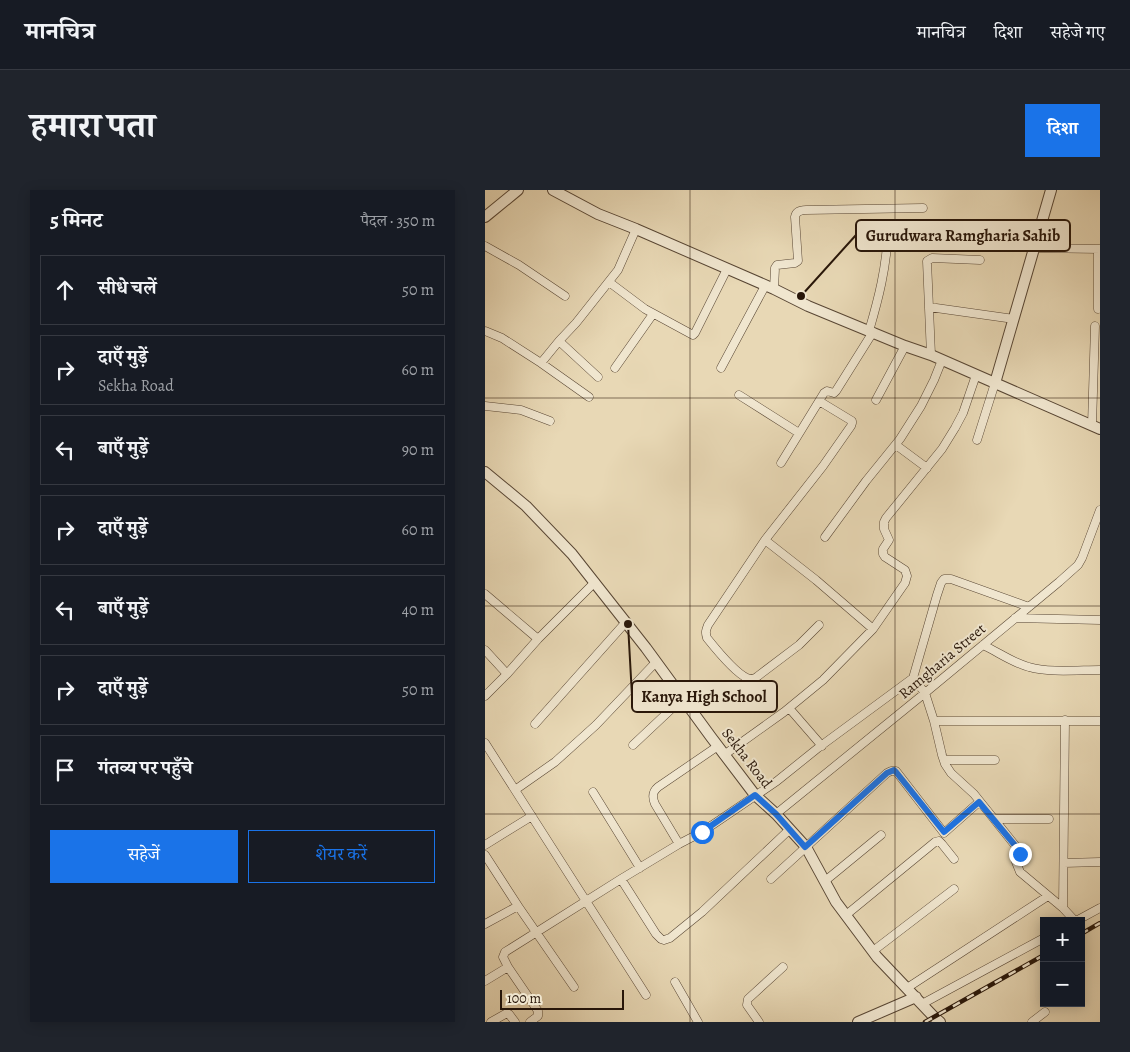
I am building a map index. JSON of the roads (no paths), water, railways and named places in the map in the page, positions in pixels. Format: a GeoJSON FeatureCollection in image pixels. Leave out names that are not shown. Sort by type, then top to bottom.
{"type":"FeatureCollection","features":[{"type":"Feature","properties":{"kind":"street"},"geometry":{"type":"LineString","coordinates":[[485,217],[518,190]]}},
{"type":"Feature","properties":{"kind":"street"},"geometry":{"type":"LineString","coordinates":[[553,190],[598,214],[770,287],[808,306],[931,355],[1096,427],[1095,326]]}},
{"type":"Feature","properties":{"kind":"street"},"geometry":{"type":"LineString","coordinates":[[977,440],[1051,190]]}},
{"type":"Feature","properties":{"kind":"street"},"geometry":{"type":"LineString","coordinates":[[721,368],[770,287],[777,264],[795,263],[798,261],[795,217],[797,212],[806,210],[923,208]]}},
{"type":"Feature","properties":{"kind":"street"},"geometry":{"type":"LineString","coordinates":[[541,363],[618,270],[636,229]]}},
{"type":"Feature","properties":{"kind":"street"},"geometry":{"type":"LineString","coordinates":[[781,464],[824,393],[836,391],[871,332],[882,286],[888,233]]}},
{"type":"Feature","properties":{"kind":"street"},"geometry":{"type":"LineString","coordinates":[[485,246],[519,265],[565,296]]}},
{"type":"Feature","properties":{"kind":"street"},"geometry":{"type":"LineString","coordinates":[[1034,248],[1099,249],[1098,309]]}},
{"type":"Feature","properties":{"kind":"street"},"geometry":{"type":"LineString","coordinates":[[931,355],[928,259],[980,260]]}},
{"type":"Feature","properties":{"kind":"street"},"geometry":{"type":"LineString","coordinates":[[609,282],[653,314],[694,335],[727,269]]}},
{"type":"Feature","properties":{"kind":"street"},"geometry":{"type":"LineString","coordinates":[[929,307],[1014,319]]}},
{"type":"Feature","properties":{"kind":"street"},"geometry":{"type":"LineString","coordinates":[[615,368],[653,314]]}},
{"type":"Feature","properties":{"kind":"street"},"geometry":{"type":"LineString","coordinates":[[485,331],[501,338],[541,363],[589,397]]}},
{"type":"Feature","properties":{"kind":"street"},"geometry":{"type":"LineString","coordinates":[[559,341],[598,377]]}},
{"type":"Feature","properties":{"kind":"street"},"geometry":{"type":"LineString","coordinates":[[876,400],[905,346]]}},
{"type":"Feature","properties":{"kind":"street"},"geometry":{"type":"LineString","coordinates":[[825,537],[896,445],[921,406],[942,360]]}},
{"type":"Feature","properties":{"kind":"street"},"geometry":{"type":"LineString","coordinates":[[679,844],[652,798],[653,793],[658,787],[789,708],[818,685],[873,628],[903,586],[907,576],[905,570],[883,554],[883,549],[889,540],[884,529],[884,522],[942,449],[963,413],[976,375]]}},
{"type":"Feature","properties":{"kind":"street"},"geometry":{"type":"LineString","coordinates":[[739,395],[799,433]]}},
{"type":"Feature","properties":{"kind":"street"},"geometry":{"type":"LineString","coordinates":[[819,401],[851,421],[852,424],[823,466],[765,540],[706,630],[707,638],[740,673],[746,678],[753,679],[799,645],[819,625]]}},
{"type":"Feature","properties":{"kind":"street"},"geometry":{"type":"LineString","coordinates":[[485,406],[521,410],[550,420]]}},
{"type":"Feature","properties":{"kind":"street"},"geometry":{"type":"LineString","coordinates":[[896,445],[927,468]]}},
{"type":"Feature","properties":{"kind":"street","name":"Sekha Road"},"geometry":{"type":"LineString","coordinates":[[485,472],[526,506],[572,554],[626,622],[755,795],[776,814],[805,847],[836,902],[877,957],[933,1017],[940,1022]]}},
{"type":"Feature","properties":{"kind":"street","name":"Ramgharia Street"},"geometry":{"type":"LineString","coordinates":[[776,814],[1078,565],[1085,552],[1100,510]]}},
{"type":"Feature","properties":{"kind":"street"},"geometry":{"type":"LineString","coordinates":[[765,540],[817,580],[873,628]]}},
{"type":"Feature","properties":{"kind":"street"},"geometry":{"type":"LineString","coordinates":[[530,1022],[538,1016],[539,1011],[508,968],[503,957],[505,952],[621,879],[702,832],[913,678],[937,595],[944,579],[951,579],[1029,607]]}},
{"type":"Feature","properties":{"kind":"street"},"geometry":{"type":"LineString","coordinates":[[485,696],[538,638],[595,582]]}},
{"type":"Feature","properties":{"kind":"street"},"geometry":{"type":"LineString","coordinates":[[485,594],[538,638]]}},
{"type":"Feature","properties":{"kind":"street"},"geometry":{"type":"LineString","coordinates":[[1015,618],[1100,620]]}},
{"type":"Feature","properties":{"kind":"street"},"geometry":{"type":"LineString","coordinates":[[535,724],[626,622]]}},
{"type":"Feature","properties":{"kind":"street"},"geometry":{"type":"LineString","coordinates":[[983,645],[1016,662],[1035,669],[1100,670]]}},
{"type":"Feature","properties":{"kind":"street"},"geometry":{"type":"LineString","coordinates":[[485,650],[507,674]]}},
{"type":"Feature","properties":{"kind":"street"},"geometry":{"type":"LineString","coordinates":[[515,790],[560,758],[596,725],[656,662]]}},
{"type":"Feature","properties":{"kind":"street"},"geometry":{"type":"LineString","coordinates":[[913,678],[925,693],[944,760],[951,773],[974,794],[1019,852],[1017,862],[1020,872],[1072,917]]}},
{"type":"Feature","properties":{"kind":"street"},"geometry":{"type":"LineString","coordinates":[[633,745],[683,698]]}},
{"type":"Feature","properties":{"kind":"street"},"geometry":{"type":"LineString","coordinates":[[789,708],[822,746]]}},
{"type":"Feature","properties":{"kind":"street"},"geometry":{"type":"LineString","coordinates":[[1063,908],[1065,720]]}},
{"type":"Feature","properties":{"kind":"street"},"geometry":{"type":"LineString","coordinates":[[934,721],[1100,721]]}},
{"type":"Feature","properties":{"kind":"street"},"geometry":{"type":"LineString","coordinates":[[485,743],[646,995]]}},
{"type":"Feature","properties":{"kind":"street"},"geometry":{"type":"LineString","coordinates":[[944,760],[995,760]]}},
{"type":"Feature","properties":{"kind":"street"},"geometry":{"type":"LineString","coordinates":[[771,879],[891,771],[896,772],[944,832],[979,802]]}},
{"type":"Feature","properties":{"kind":"street"},"geometry":{"type":"LineString","coordinates":[[593,792],[640,868]]}},
{"type":"Feature","properties":{"kind":"street"},"geometry":{"type":"LineString","coordinates":[[485,845],[531,816]]}},
{"type":"Feature","properties":{"kind":"street"},"geometry":{"type":"LineString","coordinates":[[994,819],[1049,820]]}},
{"type":"Feature","properties":{"kind":"street"},"geometry":{"type":"LineString","coordinates":[[621,879],[656,934],[664,940],[670,938],[702,912],[789,830]]}},
{"type":"Feature","properties":{"kind":"street"},"geometry":{"type":"LineString","coordinates":[[825,881],[881,835]]}},
{"type":"Feature","properties":{"kind":"street"},"geometry":{"type":"LineString","coordinates":[[846,915],[935,842],[942,844],[954,859]]}},
{"type":"Feature","properties":{"kind":"street"},"geometry":{"type":"LineString","coordinates":[[485,855],[574,987]]}},
{"type":"Feature","properties":{"kind":"street"},"geometry":{"type":"LineString","coordinates":[[1064,863],[1100,862]]}},
{"type":"Feature","properties":{"kind":"street"},"geometry":{"type":"LineString","coordinates":[[873,951],[954,889]]}},
{"type":"Feature","properties":{"kind":"street"},"geometry":{"type":"LineString","coordinates":[[907,988],[1048,896]]}},
{"type":"Feature","properties":{"kind":"street"},"geometry":{"type":"LineString","coordinates":[[485,924],[518,906]]}},
{"type":"Feature","properties":{"kind":"street"},"geometry":{"type":"LineString","coordinates":[[1083,917],[1100,908]]}},
{"type":"Feature","properties":{"kind":"street"},"geometry":{"type":"LineString","coordinates":[[858,1022],[919,1000],[1040,940]]}},
{"type":"Feature","properties":{"kind":"street"},"geometry":{"type":"LineString","coordinates":[[485,982],[508,968]]}},
{"type":"Feature","properties":{"kind":"street"},"geometry":{"type":"LineString","coordinates":[[759,1022],[746,1002],[783,968]]}},
{"type":"Feature","properties":{"kind":"street"},"geometry":{"type":"LineString","coordinates":[[675,982],[699,1022]]}},
{"type":"Feature","properties":{"kind":"street"},"geometry":{"type":"LineString","coordinates":[[1032,1022],[1045,1012]]}},
{"type":"Feature","properties":{"kind":"street"},"geometry":{"type":"LineString","coordinates":[[491,1022],[507,1013],[515,1022]]}},
{"type":"Feature","properties":{"kind":"railway"},"geometry":{"type":"LineString","coordinates":[[1085,932],[1100,923]]}},
{"type":"Feature","properties":{"kind":"railway"},"geometry":{"type":"LineString","coordinates":[[925,1022],[1040,957]]}},
{"type":"Feature","properties":{"kind":"place","name":"Gurudwara Ramgharia Sahib"},"geometry":{"type":"Point","coordinates":[801,296]}},
{"type":"Feature","properties":{"kind":"place","name":"Kanya High School"},"geometry":{"type":"Point","coordinates":[628,624]}}]}
